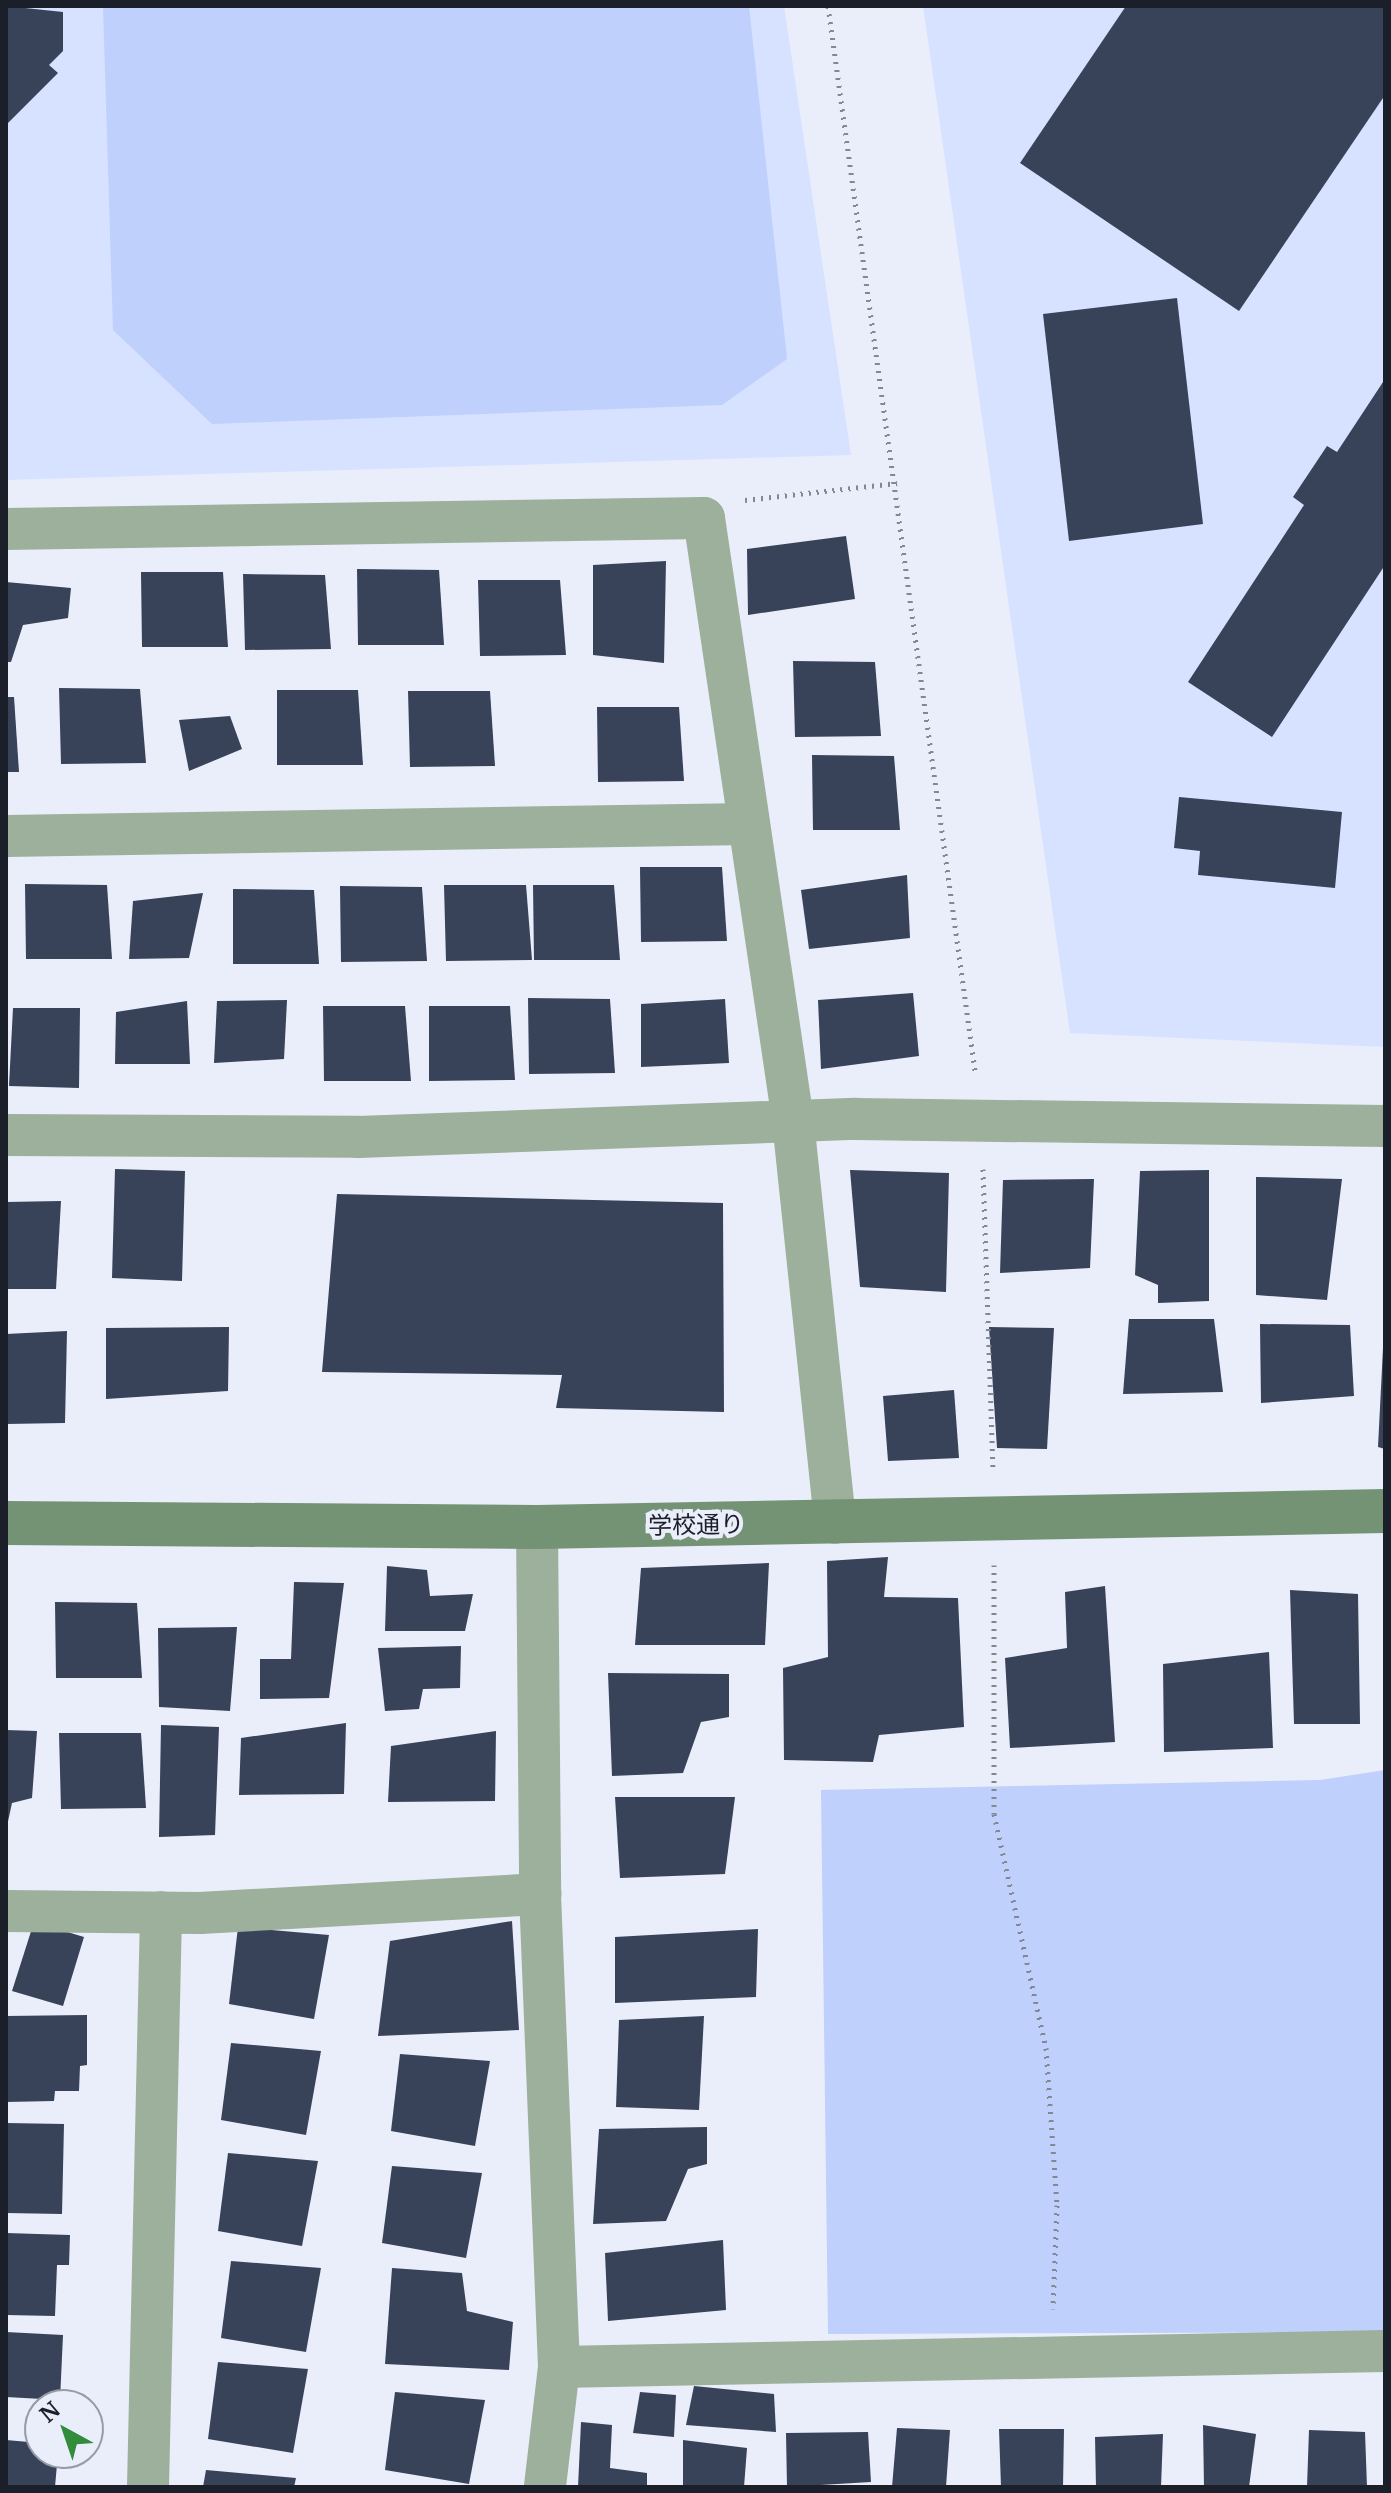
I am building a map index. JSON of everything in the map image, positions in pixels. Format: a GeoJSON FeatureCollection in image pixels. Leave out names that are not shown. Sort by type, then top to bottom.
{"type":"FeatureCollection","features":[{"type":"Feature","properties":{"kind":"street"},"geometry":{"type":"LineString","coordinates":[[6,529],[704,518],[793,1121],[835,1523]]}},
{"type":"Feature","properties":{"kind":"street"},"geometry":{"type":"LineString","coordinates":[[6,836],[749,824]]}},
{"type":"Feature","properties":{"kind":"street"},"geometry":{"type":"LineString","coordinates":[[6,1135],[358,1137],[793,1121],[1385,1126]]}},
{"type":"Feature","properties":{"kind":"street","name":"学校通り"},"geometry":{"type":"LineString","coordinates":[[6,1523],[537,1527],[1385,1511]]}},
{"type":"Feature","properties":{"kind":"street"},"geometry":{"type":"LineString","coordinates":[[537,1527],[540,1894],[559,2367],[545,2487]]}},
{"type":"Feature","properties":{"kind":"street"},"geometry":{"type":"LineString","coordinates":[[6,1911],[161,1912],[540,1894]]}},
{"type":"Feature","properties":{"kind":"street"},"geometry":{"type":"LineString","coordinates":[[148,2487],[161,1912]]}},
{"type":"Feature","properties":{"kind":"street"},"geometry":{"type":"LineString","coordinates":[[559,2367],[1052,2354],[1385,2351]]}},
{"type":"Feature","properties":{"kind":"path"},"geometry":{"type":"LineString","coordinates":[[828,6],[897,483],[982,1122],[994,1520],[994,1814],[1046,2048],[1057,2205],[1052,2354]]}},
{"type":"Feature","properties":{"kind":"path"},"geometry":{"type":"LineString","coordinates":[[704,518],[756,495],[897,483]]}},
{"type":"Feature","properties":{"kind":"shaded area"},"geometry":{"type":"Polygon","coordinates":[[[6,6],[784,6],[851,455],[6,480],[6,6]]]}},
{"type":"Feature","properties":{"kind":"shaded area"},"geometry":{"type":"Polygon","coordinates":[[[103,6],[749,6],[787,359],[722,405],[212,424],[113,330],[103,6]]]}},
{"type":"Feature","properties":{"kind":"shaded area"},"geometry":{"type":"Polygon","coordinates":[[[923,6],[1385,6],[1385,1047],[1070,1033],[923,6]]]}},
{"type":"Feature","properties":{"kind":"shaded area"},"geometry":{"type":"Polygon","coordinates":[[[1385,1770],[1385,2332],[828,2334],[821,1790],[1320,1780],[1385,1770]]]}},
{"type":"Feature","properties":{"kind":"building"},"geometry":{"type":"Polygon","coordinates":[[[6,6],[63,12],[63,51],[49,65],[58,73],[6,125],[6,6]]]}},
{"type":"Feature","properties":{"kind":"building"},"geometry":{"type":"Polygon","coordinates":[[[1126,6],[1385,6],[1385,95],[1239,311],[1020,163],[1126,6]]]}},
{"type":"Feature","properties":{"kind":"building"},"geometry":{"type":"Polygon","coordinates":[[[1177,298],[1203,524],[1069,541],[1043,314],[1177,298]]]}},
{"type":"Feature","properties":{"kind":"building"},"geometry":{"type":"Polygon","coordinates":[[[1385,379],[1385,565],[1272,737],[1188,682],[1304,505],[1293,497],[1327,446],[1337,452],[1385,379]]]}},
{"type":"Feature","properties":{"kind":"building"},"geometry":{"type":"Polygon","coordinates":[[[846,536],[855,599],[748,615],[747,549],[846,536]]]}},
{"type":"Feature","properties":{"kind":"building"},"geometry":{"type":"Polygon","coordinates":[[[666,561],[664,663],[593,655],[593,565],[666,561]]]}},
{"type":"Feature","properties":{"kind":"building"},"geometry":{"type":"Polygon","coordinates":[[[357,569],[439,570],[444,645],[358,645],[357,569]]]}},
{"type":"Feature","properties":{"kind":"building"},"geometry":{"type":"Polygon","coordinates":[[[141,572],[223,572],[228,647],[142,647],[141,572]]]}},
{"type":"Feature","properties":{"kind":"building"},"geometry":{"type":"Polygon","coordinates":[[[243,574],[325,575],[331,649],[245,650],[243,574]]]}},
{"type":"Feature","properties":{"kind":"building"},"geometry":{"type":"Polygon","coordinates":[[[478,580],[560,580],[566,655],[480,656],[478,580]]]}},
{"type":"Feature","properties":{"kind":"building"},"geometry":{"type":"Polygon","coordinates":[[[6,582],[71,588],[68,618],[23,625],[11,662],[6,662],[6,582]]]}},
{"type":"Feature","properties":{"kind":"building"},"geometry":{"type":"Polygon","coordinates":[[[793,661],[875,662],[881,736],[795,737],[793,661]]]}},
{"type":"Feature","properties":{"kind":"building"},"geometry":{"type":"Polygon","coordinates":[[[59,688],[140,689],[146,763],[61,764],[59,688]]]}},
{"type":"Feature","properties":{"kind":"building"},"geometry":{"type":"Polygon","coordinates":[[[277,690],[358,690],[363,765],[277,765],[277,690]]]}},
{"type":"Feature","properties":{"kind":"building"},"geometry":{"type":"Polygon","coordinates":[[[408,691],[490,691],[495,766],[410,767],[408,691]]]}},
{"type":"Feature","properties":{"kind":"building"},"geometry":{"type":"Polygon","coordinates":[[[6,697],[14,697],[19,772],[6,772],[6,697]]]}},
{"type":"Feature","properties":{"kind":"building"},"geometry":{"type":"Polygon","coordinates":[[[597,707],[679,707],[684,781],[598,782],[597,707]]]}},
{"type":"Feature","properties":{"kind":"building"},"geometry":{"type":"Polygon","coordinates":[[[230,716],[242,749],[189,771],[179,720],[230,716]]]}},
{"type":"Feature","properties":{"kind":"building"},"geometry":{"type":"Polygon","coordinates":[[[812,755],[894,756],[900,830],[813,830],[812,755]]]}},
{"type":"Feature","properties":{"kind":"building"},"geometry":{"type":"Polygon","coordinates":[[[1179,797],[1342,812],[1335,888],[1198,875],[1200,851],[1174,848],[1179,797]]]}},
{"type":"Feature","properties":{"kind":"building"},"geometry":{"type":"Polygon","coordinates":[[[640,867],[722,867],[727,941],[641,942],[640,867]]]}},
{"type":"Feature","properties":{"kind":"building"},"geometry":{"type":"Polygon","coordinates":[[[907,875],[910,938],[809,949],[801,890],[907,875]]]}},
{"type":"Feature","properties":{"kind":"building"},"geometry":{"type":"Polygon","coordinates":[[[25,884],[107,885],[112,959],[26,959],[25,884]]]}},
{"type":"Feature","properties":{"kind":"building"},"geometry":{"type":"Polygon","coordinates":[[[444,885],[526,885],[532,960],[446,961],[444,885]]]}},
{"type":"Feature","properties":{"kind":"building"},"geometry":{"type":"Polygon","coordinates":[[[533,885],[614,885],[620,960],[534,960],[533,885]]]}},
{"type":"Feature","properties":{"kind":"building"},"geometry":{"type":"Polygon","coordinates":[[[340,886],[422,887],[427,961],[341,962],[340,886]]]}},
{"type":"Feature","properties":{"kind":"building"},"geometry":{"type":"Polygon","coordinates":[[[233,889],[314,890],[319,964],[233,964],[233,889]]]}},
{"type":"Feature","properties":{"kind":"building"},"geometry":{"type":"Polygon","coordinates":[[[203,893],[189,958],[129,959],[133,901],[203,893]]]}},
{"type":"Feature","properties":{"kind":"building"},"geometry":{"type":"Polygon","coordinates":[[[913,993],[919,1056],[821,1069],[818,1000],[913,993]]]}},
{"type":"Feature","properties":{"kind":"building"},"geometry":{"type":"Polygon","coordinates":[[[528,998],[610,999],[615,1073],[529,1074],[528,998]]]}},
{"type":"Feature","properties":{"kind":"building"},"geometry":{"type":"Polygon","coordinates":[[[725,999],[729,1063],[641,1067],[641,1004],[725,999]]]}},
{"type":"Feature","properties":{"kind":"building"},"geometry":{"type":"Polygon","coordinates":[[[287,1000],[284,1059],[214,1063],[217,1001],[287,1000]]]}},
{"type":"Feature","properties":{"kind":"building"},"geometry":{"type":"Polygon","coordinates":[[[187,1001],[190,1064],[115,1064],[116,1012],[187,1001]]]}},
{"type":"Feature","properties":{"kind":"building"},"geometry":{"type":"Polygon","coordinates":[[[323,1006],[405,1006],[411,1081],[324,1081],[323,1006]]]}},
{"type":"Feature","properties":{"kind":"building"},"geometry":{"type":"Polygon","coordinates":[[[429,1006],[510,1006],[515,1080],[429,1081],[429,1006]]]}},
{"type":"Feature","properties":{"kind":"building"},"geometry":{"type":"Polygon","coordinates":[[[13,1008],[80,1008],[79,1088],[9,1086],[13,1008]]]}},
{"type":"Feature","properties":{"kind":"building"},"geometry":{"type":"Polygon","coordinates":[[[115,1169],[185,1171],[182,1281],[112,1278],[115,1169]]]}},
{"type":"Feature","properties":{"kind":"building"},"geometry":{"type":"Polygon","coordinates":[[[850,1170],[949,1173],[946,1292],[860,1287],[850,1170]]]}},
{"type":"Feature","properties":{"kind":"building"},"geometry":{"type":"Polygon","coordinates":[[[1209,1170],[1209,1301],[1158,1303],[1158,1285],[1135,1275],[1140,1171],[1209,1170]]]}},
{"type":"Feature","properties":{"kind":"building"},"geometry":{"type":"Polygon","coordinates":[[[1256,1177],[1342,1179],[1327,1300],[1256,1295],[1256,1177]]]}},
{"type":"Feature","properties":{"kind":"building"},"geometry":{"type":"Polygon","coordinates":[[[1094,1179],[1090,1268],[1000,1273],[1003,1180],[1094,1179]]]}},
{"type":"Feature","properties":{"kind":"building"},"geometry":{"type":"Polygon","coordinates":[[[337,1194],[723,1203],[724,1412],[556,1408],[562,1375],[322,1372],[337,1194]]]}},
{"type":"Feature","properties":{"kind":"building"},"geometry":{"type":"Polygon","coordinates":[[[61,1201],[56,1289],[6,1289],[6,1202],[61,1201]]]}},
{"type":"Feature","properties":{"kind":"building"},"geometry":{"type":"Polygon","coordinates":[[[1129,1319],[1214,1319],[1223,1392],[1123,1394],[1129,1319]]]}},
{"type":"Feature","properties":{"kind":"building"},"geometry":{"type":"Polygon","coordinates":[[[1260,1324],[1350,1325],[1354,1396],[1261,1403],[1260,1324]]]}},
{"type":"Feature","properties":{"kind":"building"},"geometry":{"type":"Polygon","coordinates":[[[229,1327],[228,1391],[106,1399],[106,1328],[229,1327]]]}},
{"type":"Feature","properties":{"kind":"building"},"geometry":{"type":"Polygon","coordinates":[[[989,1327],[1054,1328],[1047,1449],[997,1448],[989,1327]]]}},
{"type":"Feature","properties":{"kind":"building"},"geometry":{"type":"Polygon","coordinates":[[[67,1331],[65,1423],[6,1424],[6,1334],[67,1331]]]}},
{"type":"Feature","properties":{"kind":"building"},"geometry":{"type":"Polygon","coordinates":[[[1385,1348],[1385,1449],[1378,1447],[1385,1348]]]}},
{"type":"Feature","properties":{"kind":"building"},"geometry":{"type":"Polygon","coordinates":[[[954,1390],[959,1458],[888,1461],[883,1396],[954,1390]]]}},
{"type":"Feature","properties":{"kind":"building"},"geometry":{"type":"Polygon","coordinates":[[[888,1557],[884,1597],[958,1598],[964,1727],[879,1735],[873,1762],[784,1760],[783,1668],[828,1657],[827,1561],[888,1557]]]}},
{"type":"Feature","properties":{"kind":"building"},"geometry":{"type":"Polygon","coordinates":[[[769,1563],[765,1645],[635,1645],[641,1568],[769,1563]]]}},
{"type":"Feature","properties":{"kind":"building"},"geometry":{"type":"Polygon","coordinates":[[[387,1566],[427,1570],[430,1596],[473,1594],[465,1631],[385,1631],[387,1566]]]}},
{"type":"Feature","properties":{"kind":"building"},"geometry":{"type":"Polygon","coordinates":[[[294,1582],[344,1583],[329,1698],[260,1699],[260,1659],[291,1659],[294,1582]]]}},
{"type":"Feature","properties":{"kind":"building"},"geometry":{"type":"Polygon","coordinates":[[[1105,1586],[1115,1742],[1010,1748],[1005,1658],[1067,1648],[1065,1592],[1105,1586]]]}},
{"type":"Feature","properties":{"kind":"building"},"geometry":{"type":"Polygon","coordinates":[[[1290,1590],[1358,1594],[1360,1724],[1294,1724],[1290,1590]]]}},
{"type":"Feature","properties":{"kind":"building"},"geometry":{"type":"Polygon","coordinates":[[[55,1602],[137,1603],[142,1678],[56,1678],[55,1602]]]}},
{"type":"Feature","properties":{"kind":"building"},"geometry":{"type":"Polygon","coordinates":[[[237,1627],[230,1711],[159,1707],[158,1628],[237,1627]]]}},
{"type":"Feature","properties":{"kind":"building"},"geometry":{"type":"Polygon","coordinates":[[[461,1646],[460,1688],[423,1689],[419,1709],[385,1711],[378,1648],[461,1646]]]}},
{"type":"Feature","properties":{"kind":"building"},"geometry":{"type":"Polygon","coordinates":[[[1269,1652],[1273,1748],[1164,1752],[1163,1664],[1269,1652]]]}},
{"type":"Feature","properties":{"kind":"building"},"geometry":{"type":"Polygon","coordinates":[[[608,1673],[729,1674],[729,1717],[701,1722],[683,1773],[612,1776],[608,1673]]]}},
{"type":"Feature","properties":{"kind":"building"},"geometry":{"type":"Polygon","coordinates":[[[346,1723],[344,1794],[239,1795],[241,1738],[346,1723]]]}},
{"type":"Feature","properties":{"kind":"building"},"geometry":{"type":"Polygon","coordinates":[[[161,1725],[219,1727],[215,1835],[159,1837],[161,1725]]]}},
{"type":"Feature","properties":{"kind":"building"},"geometry":{"type":"Polygon","coordinates":[[[6,1730],[37,1731],[32,1798],[12,1803],[7,1826],[6,1730]]]}},
{"type":"Feature","properties":{"kind":"building"},"geometry":{"type":"Polygon","coordinates":[[[496,1731],[495,1801],[388,1802],[391,1746],[496,1731]]]}},
{"type":"Feature","properties":{"kind":"building"},"geometry":{"type":"Polygon","coordinates":[[[59,1733],[141,1733],[146,1808],[61,1809],[59,1733]]]}},
{"type":"Feature","properties":{"kind":"building"},"geometry":{"type":"Polygon","coordinates":[[[615,1797],[735,1797],[725,1874],[620,1878],[615,1797]]]}},
{"type":"Feature","properties":{"kind":"building"},"geometry":{"type":"Polygon","coordinates":[[[512,1921],[519,2030],[378,2036],[390,1941],[512,1921]]]}},
{"type":"Feature","properties":{"kind":"building"},"geometry":{"type":"Polygon","coordinates":[[[34,1922],[84,1937],[63,2006],[12,1991],[34,1922]]]}},
{"type":"Feature","properties":{"kind":"building"},"geometry":{"type":"Polygon","coordinates":[[[238,1927],[329,1935],[314,2019],[229,2004],[238,1927]]]}},
{"type":"Feature","properties":{"kind":"building"},"geometry":{"type":"Polygon","coordinates":[[[758,1929],[756,1997],[615,2003],[615,1937],[758,1929]]]}},
{"type":"Feature","properties":{"kind":"building"},"geometry":{"type":"Polygon","coordinates":[[[87,2015],[87,2065],[80,2066],[79,2091],[55,2091],[54,2101],[6,2102],[6,2016],[87,2015]]]}},
{"type":"Feature","properties":{"kind":"building"},"geometry":{"type":"Polygon","coordinates":[[[704,2016],[699,2110],[616,2107],[619,2020],[704,2016]]]}},
{"type":"Feature","properties":{"kind":"building"},"geometry":{"type":"Polygon","coordinates":[[[231,2043],[321,2051],[306,2135],[221,2120],[231,2043]]]}},
{"type":"Feature","properties":{"kind":"building"},"geometry":{"type":"Polygon","coordinates":[[[400,2054],[490,2061],[475,2146],[391,2131],[400,2054]]]}},
{"type":"Feature","properties":{"kind":"building"},"geometry":{"type":"Polygon","coordinates":[[[6,2123],[64,2124],[62,2214],[6,2213],[6,2123]]]}},
{"type":"Feature","properties":{"kind":"building"},"geometry":{"type":"Polygon","coordinates":[[[707,2127],[707,2164],[688,2169],[666,2221],[593,2224],[599,2129],[707,2127]]]}},
{"type":"Feature","properties":{"kind":"building"},"geometry":{"type":"Polygon","coordinates":[[[228,2153],[318,2161],[302,2246],[218,2231],[228,2153]]]}},
{"type":"Feature","properties":{"kind":"building"},"geometry":{"type":"Polygon","coordinates":[[[392,2166],[482,2173],[466,2258],[382,2243],[392,2166]]]}},
{"type":"Feature","properties":{"kind":"building"},"geometry":{"type":"Polygon","coordinates":[[[6,2233],[70,2235],[69,2265],[57,2265],[55,2316],[6,2315],[6,2233]]]}},
{"type":"Feature","properties":{"kind":"building"},"geometry":{"type":"Polygon","coordinates":[[[723,2240],[726,2310],[608,2321],[605,2253],[723,2240]]]}},
{"type":"Feature","properties":{"kind":"building"},"geometry":{"type":"Polygon","coordinates":[[[231,2261],[321,2268],[306,2352],[221,2338],[231,2261]]]}},
{"type":"Feature","properties":{"kind":"building"},"geometry":{"type":"Polygon","coordinates":[[[392,2268],[462,2273],[467,2311],[513,2322],[509,2370],[385,2364],[392,2268]]]}},
{"type":"Feature","properties":{"kind":"building"},"geometry":{"type":"Polygon","coordinates":[[[6,2332],[63,2335],[61,2389],[24,2389],[24,2398],[6,2397],[6,2332]]]}},
{"type":"Feature","properties":{"kind":"building"},"geometry":{"type":"Polygon","coordinates":[[[218,2362],[308,2369],[293,2453],[208,2439],[218,2362]]]}},
{"type":"Feature","properties":{"kind":"building"},"geometry":{"type":"Polygon","coordinates":[[[694,2386],[774,2394],[776,2432],[686,2425],[694,2386]]]}},
{"type":"Feature","properties":{"kind":"building"},"geometry":{"type":"Polygon","coordinates":[[[395,2392],[485,2400],[469,2484],[385,2470],[395,2392]]]}},
{"type":"Feature","properties":{"kind":"building"},"geometry":{"type":"Polygon","coordinates":[[[640,2392],[676,2395],[674,2437],[633,2433],[640,2392]]]}},
{"type":"Feature","properties":{"kind":"building"},"geometry":{"type":"Polygon","coordinates":[[[581,2422],[612,2425],[610,2468],[647,2473],[647,2487],[578,2487],[581,2422]]]}},
{"type":"Feature","properties":{"kind":"building"},"geometry":{"type":"Polygon","coordinates":[[[1203,2425],[1256,2434],[1249,2487],[1204,2487],[1203,2425]]]}},
{"type":"Feature","properties":{"kind":"building"},"geometry":{"type":"Polygon","coordinates":[[[897,2428],[950,2430],[946,2487],[892,2487],[897,2428]]]}},
{"type":"Feature","properties":{"kind":"building"},"geometry":{"type":"Polygon","coordinates":[[[999,2429],[1064,2429],[1063,2487],[1001,2487],[999,2429]]]}},
{"type":"Feature","properties":{"kind":"building"},"geometry":{"type":"Polygon","coordinates":[[[1309,2430],[1365,2432],[1367,2487],[1307,2487],[1309,2430]]]}},
{"type":"Feature","properties":{"kind":"building"},"geometry":{"type":"Polygon","coordinates":[[[868,2432],[871,2482],[787,2487],[786,2433],[868,2432]]]}},
{"type":"Feature","properties":{"kind":"building"},"geometry":{"type":"Polygon","coordinates":[[[1163,2434],[1161,2487],[1096,2487],[1095,2437],[1163,2434]]]}},
{"type":"Feature","properties":{"kind":"building"},"geometry":{"type":"Polygon","coordinates":[[[6,2440],[24,2442],[24,2469],[57,2469],[55,2487],[6,2487],[6,2440]]]}},
{"type":"Feature","properties":{"kind":"building"},"geometry":{"type":"Polygon","coordinates":[[[683,2440],[747,2448],[744,2487],[683,2487],[683,2440]]]}},
{"type":"Feature","properties":{"kind":"building"},"geometry":{"type":"Polygon","coordinates":[[[206,2470],[296,2478],[294,2487],[203,2487],[206,2470]]]}}]}
